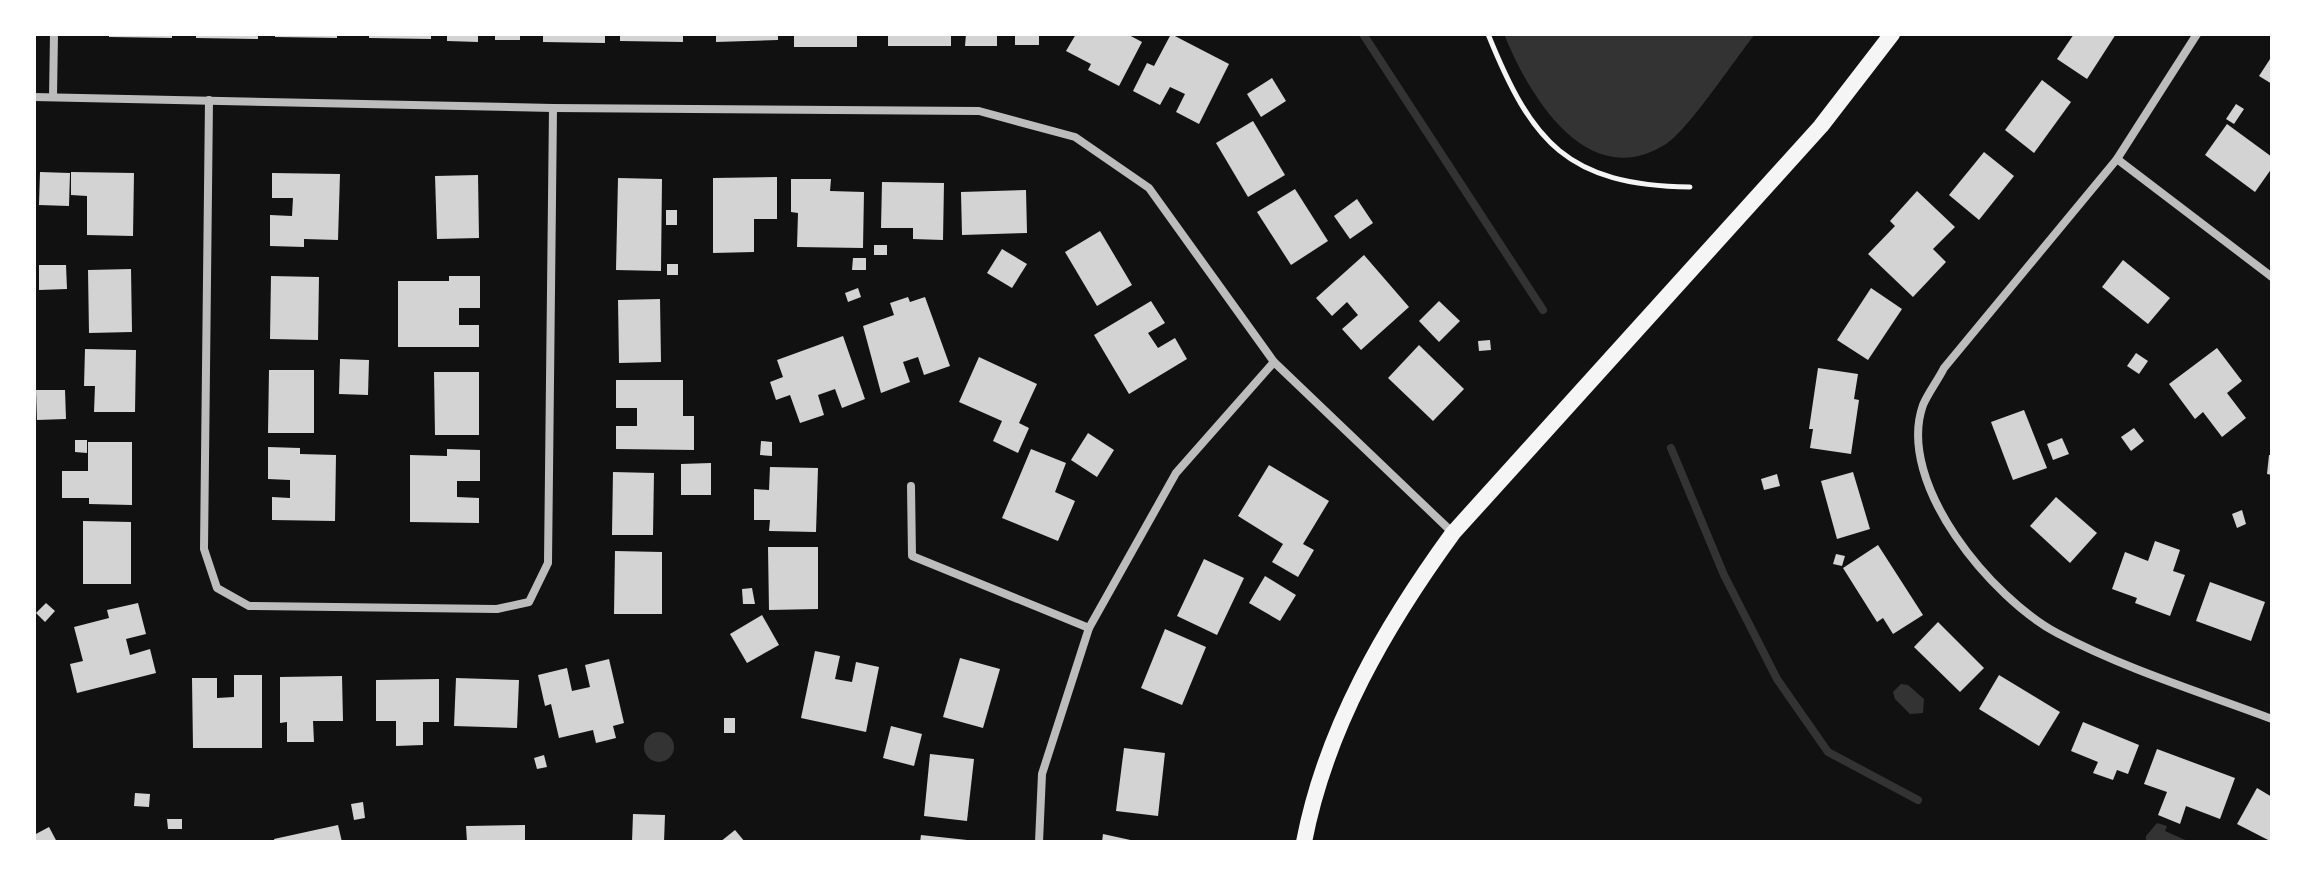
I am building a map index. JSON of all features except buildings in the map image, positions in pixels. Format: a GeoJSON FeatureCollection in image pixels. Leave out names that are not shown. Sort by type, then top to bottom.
{"type":"FeatureCollection","features":[{"type":"Feature","properties":{"kind":"main road"},"geometry":{"type":"LineString","coordinates":[[1304,842],[1310,811],[1360,678],[1403,601],[1453,533],[1821,126],[1892,34]]}},
{"type":"Feature","properties":{"kind":"street"},"geometry":{"type":"LineString","coordinates":[[53,97],[54,34]]}},
{"type":"Feature","properties":{"kind":"street"},"geometry":{"type":"LineString","coordinates":[[2197,34],[2117,159],[1944,368],[1923,407],[1920,453],[1941,515],[1986,578],[2054,632],[2120,662],[2272,719]]}},
{"type":"Feature","properties":{"kind":"street"},"geometry":{"type":"LineString","coordinates":[[34,97],[553,108],[979,111],[1075,137],[1149,188],[1274,362],[1453,533]]}},
{"type":"Feature","properties":{"kind":"street"},"geometry":{"type":"LineString","coordinates":[[209,100],[204,549],[217,588],[249,606],[497,609],[529,602],[548,563],[553,108]]}},
{"type":"Feature","properties":{"kind":"street"},"geometry":{"type":"LineString","coordinates":[[2117,159],[2272,277]]}},
{"type":"Feature","properties":{"kind":"street"},"geometry":{"type":"LineString","coordinates":[[1039,842],[1042,774],[1089,628],[1176,473],[1274,362]]}},
{"type":"Feature","properties":{"kind":"street"},"geometry":{"type":"LineString","coordinates":[[911,486],[912,556],[1089,628]]}},
{"type":"Feature","properties":{"kind":"path"},"geometry":{"type":"LineString","coordinates":[[1488,34],[1511,90],[1557,149],[1576,165],[1606,178],[1641,186],[1690,187]]}},
{"type":"Feature","properties":{"kind":"shaded area"},"geometry":{"type":"Polygon","coordinates":[[[1504,34],[1755,34],[1676,136],[1666,144],[1637,156],[1611,157],[1587,148],[1565,131],[1545,109],[1504,34]]]}},
{"type":"Feature","properties":{"kind":"shaded area"},"geometry":{"type":"Polygon","coordinates":[[[1901,684],[1908,685],[1924,699],[1923,713],[1910,714],[1895,699],[1893,692],[1901,684]]]}},
{"type":"Feature","properties":{"kind":"shaded area"},"geometry":{"type":"Polygon","coordinates":[[[659,732],[670,736],[674,747],[670,758],[659,762],[648,758],[644,747],[648,736],[659,732]]]}},
{"type":"Feature","properties":{"kind":"shaded area"},"geometry":{"type":"Polygon","coordinates":[[[2157,823],[2167,826],[2165,831],[2190,842],[2146,842],[2146,836],[2157,823]]]}},
{"type":"Feature","properties":{"kind":"waterway"},"geometry":{"type":"LineString","coordinates":[[1363,34],[1543,310]]}},
{"type":"Feature","properties":{"kind":"waterway"},"geometry":{"type":"LineString","coordinates":[[1671,448],[1724,575],[1777,679],[1828,752],[1918,800]]}}]}
